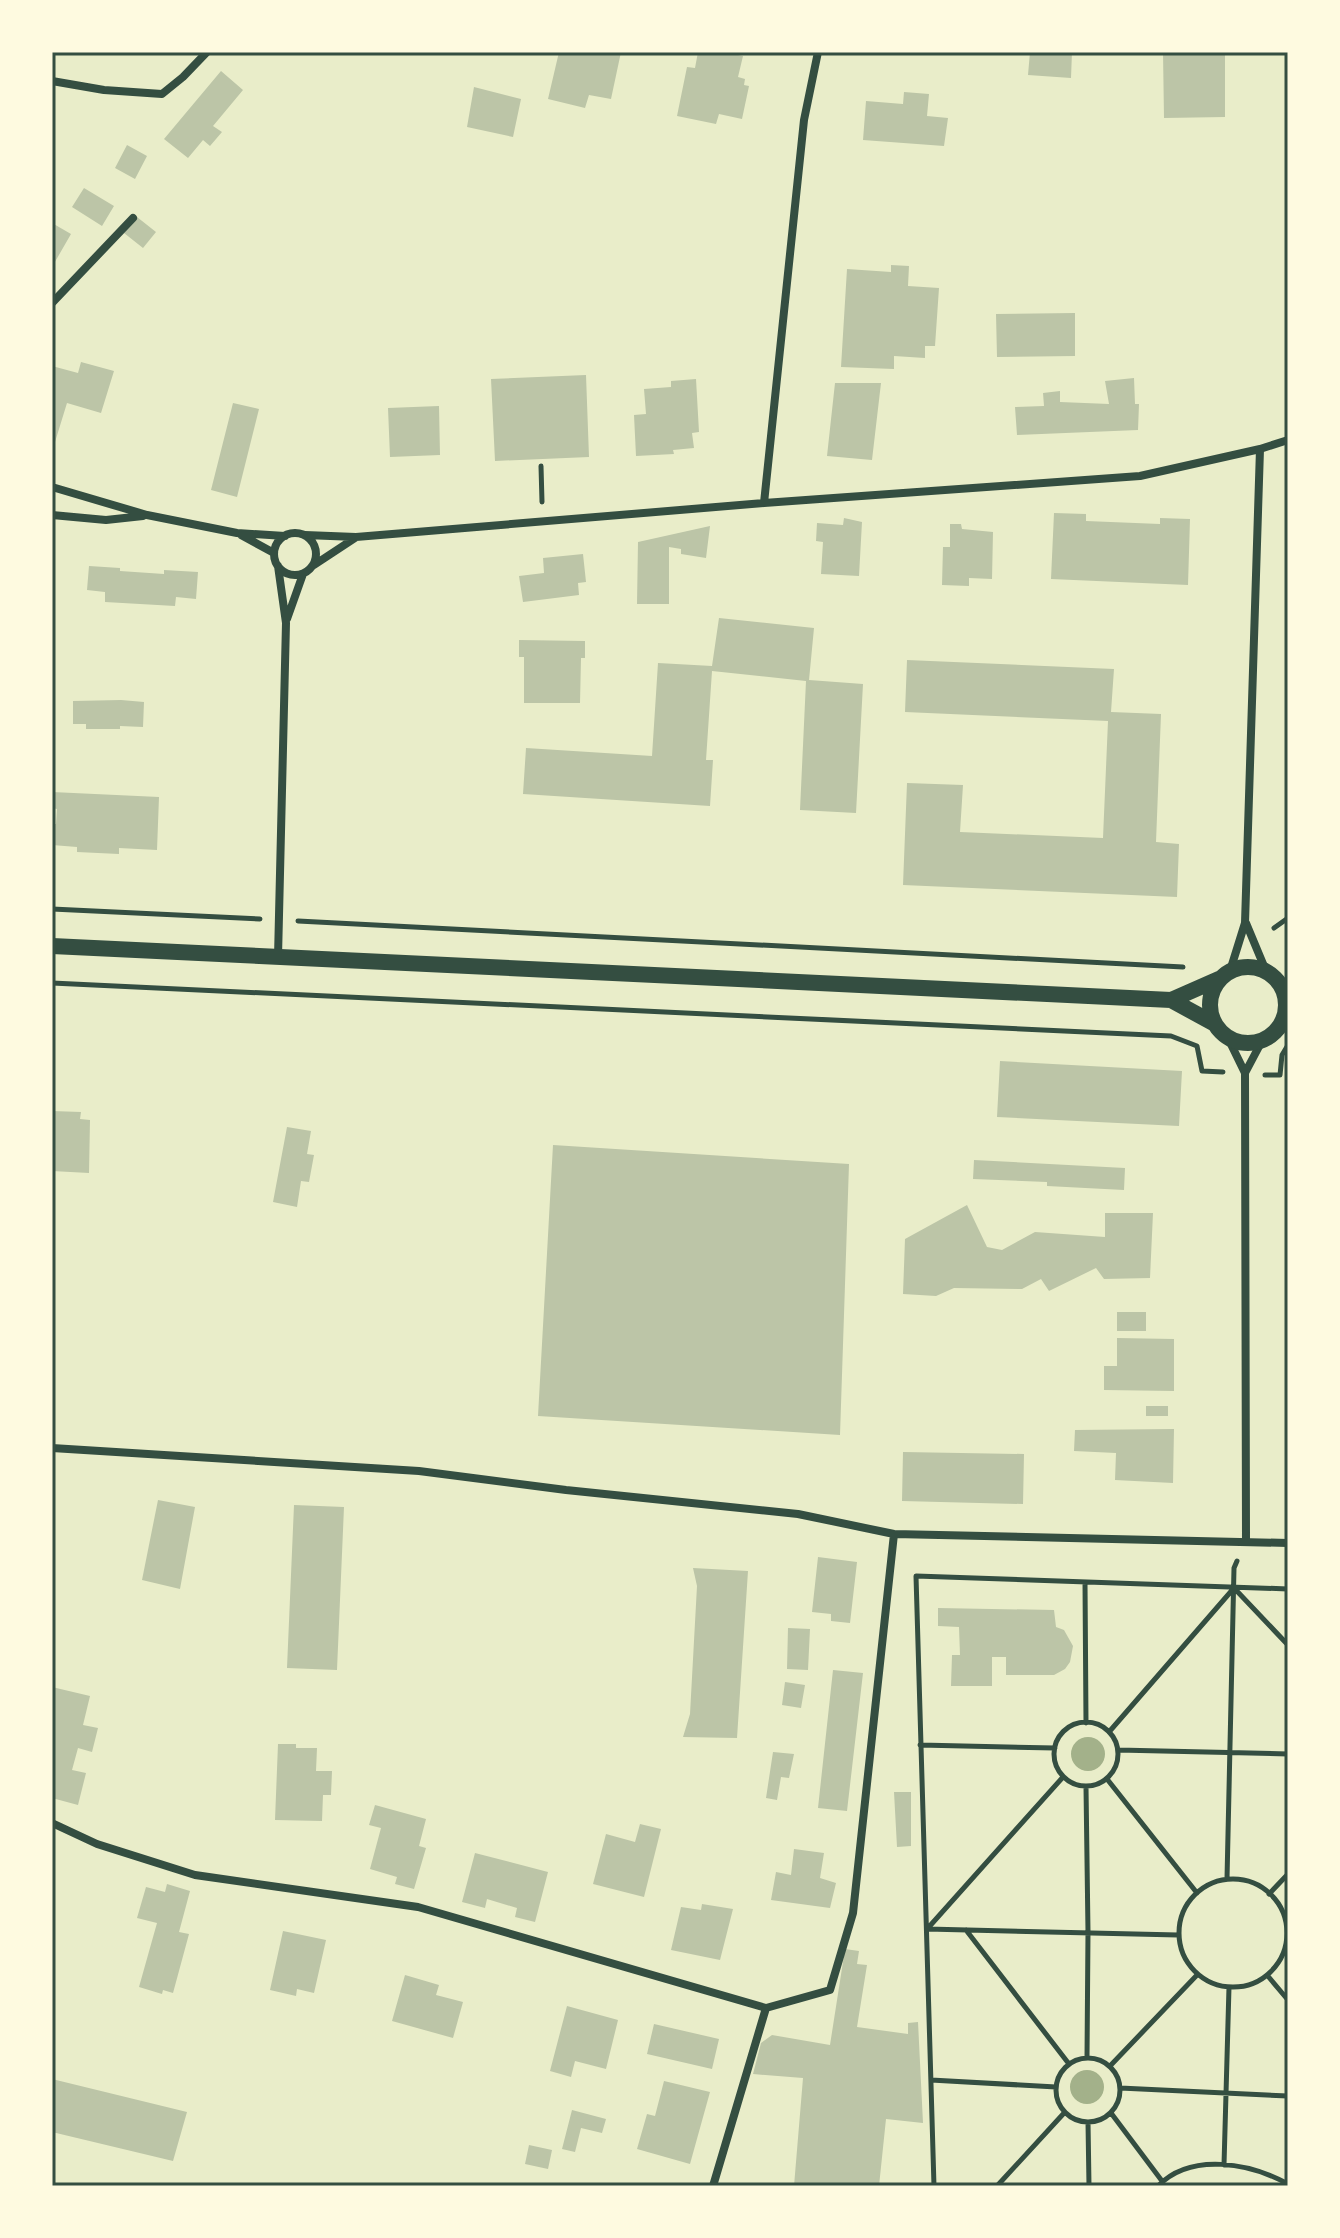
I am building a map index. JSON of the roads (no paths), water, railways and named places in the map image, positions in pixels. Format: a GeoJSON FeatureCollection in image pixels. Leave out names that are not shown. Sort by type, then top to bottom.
{"type":"FeatureCollection","features":[{"type":"Feature","properties":{"kind":"main road"},"geometry":{"type":"LineString","coordinates":[[52,946],[1171,1000],[1215,1024],[1233,1040],[1245,1043],[1269,1037],[1285,1021],[1286,991],[1266,971],[1255,967],[1242,967],[1171,1000]]}},
{"type":"Feature","properties":{"kind":"main road"},"geometry":{"type":"LineString","coordinates":[[1215,1024],[1210,1000],[1214,988],[1226,975]]}},
{"type":"Feature","properties":{"kind":"street"},"geometry":{"type":"LineString","coordinates":[[52,81],[104,90],[162,94],[207,52]]}},
{"type":"Feature","properties":{"kind":"street"},"geometry":{"type":"LineString","coordinates":[[764,503],[804,120],[818,52]]}},
{"type":"Feature","properties":{"kind":"street"},"geometry":{"type":"LineString","coordinates":[[52,303],[133,218]]}},
{"type":"Feature","properties":{"kind":"street"},"geometry":{"type":"LineString","coordinates":[[52,487],[147,515],[237,533],[356,537],[1140,476],[1288,440]]}},
{"type":"Feature","properties":{"kind":"street"},"geometry":{"type":"LineString","coordinates":[[1226,975],[1245,923],[1260,449]]}},
{"type":"Feature","properties":{"kind":"street"},"geometry":{"type":"LineString","coordinates":[[52,515],[106,520],[147,515]]}},
{"type":"Feature","properties":{"kind":"street"},"geometry":{"type":"LineString","coordinates":[[237,533],[274,553]]}},
{"type":"Feature","properties":{"kind":"street"},"geometry":{"type":"LineString","coordinates":[[305,535],[311,539],[317,552],[314,565]]}},
{"type":"Feature","properties":{"kind":"street"},"geometry":{"type":"LineString","coordinates":[[278,957],[286,623],[274,553],[285,536]]}},
{"type":"Feature","properties":{"kind":"street"},"geometry":{"type":"LineString","coordinates":[[286,623],[303,574],[356,537]]}},
{"type":"Feature","properties":{"kind":"street"},"geometry":{"type":"LineString","coordinates":[[278,566],[289,574],[303,574]]}},
{"type":"Feature","properties":{"kind":"street"},"geometry":{"type":"LineString","coordinates":[[1245,923],[1266,971]]}},
{"type":"Feature","properties":{"kind":"street"},"geometry":{"type":"LineString","coordinates":[[1227,1036],[1245,1073],[1246,1542]]}},
{"type":"Feature","properties":{"kind":"street"},"geometry":{"type":"LineString","coordinates":[[1245,1073],[1263,1039]]}},
{"type":"Feature","properties":{"kind":"street"},"geometry":{"type":"LineString","coordinates":[[52,1448],[419,1471],[798,1514],[894,1534],[1288,1543]]}},
{"type":"Feature","properties":{"kind":"street"},"geometry":{"type":"LineString","coordinates":[[52,1823],[97,1844],[195,1875],[418,1907],[766,2008],[830,1990],[853,1913],[894,1534]]}},
{"type":"Feature","properties":{"kind":"street"},"geometry":{"type":"LineString","coordinates":[[713,2186],[766,2008]]}}]}
